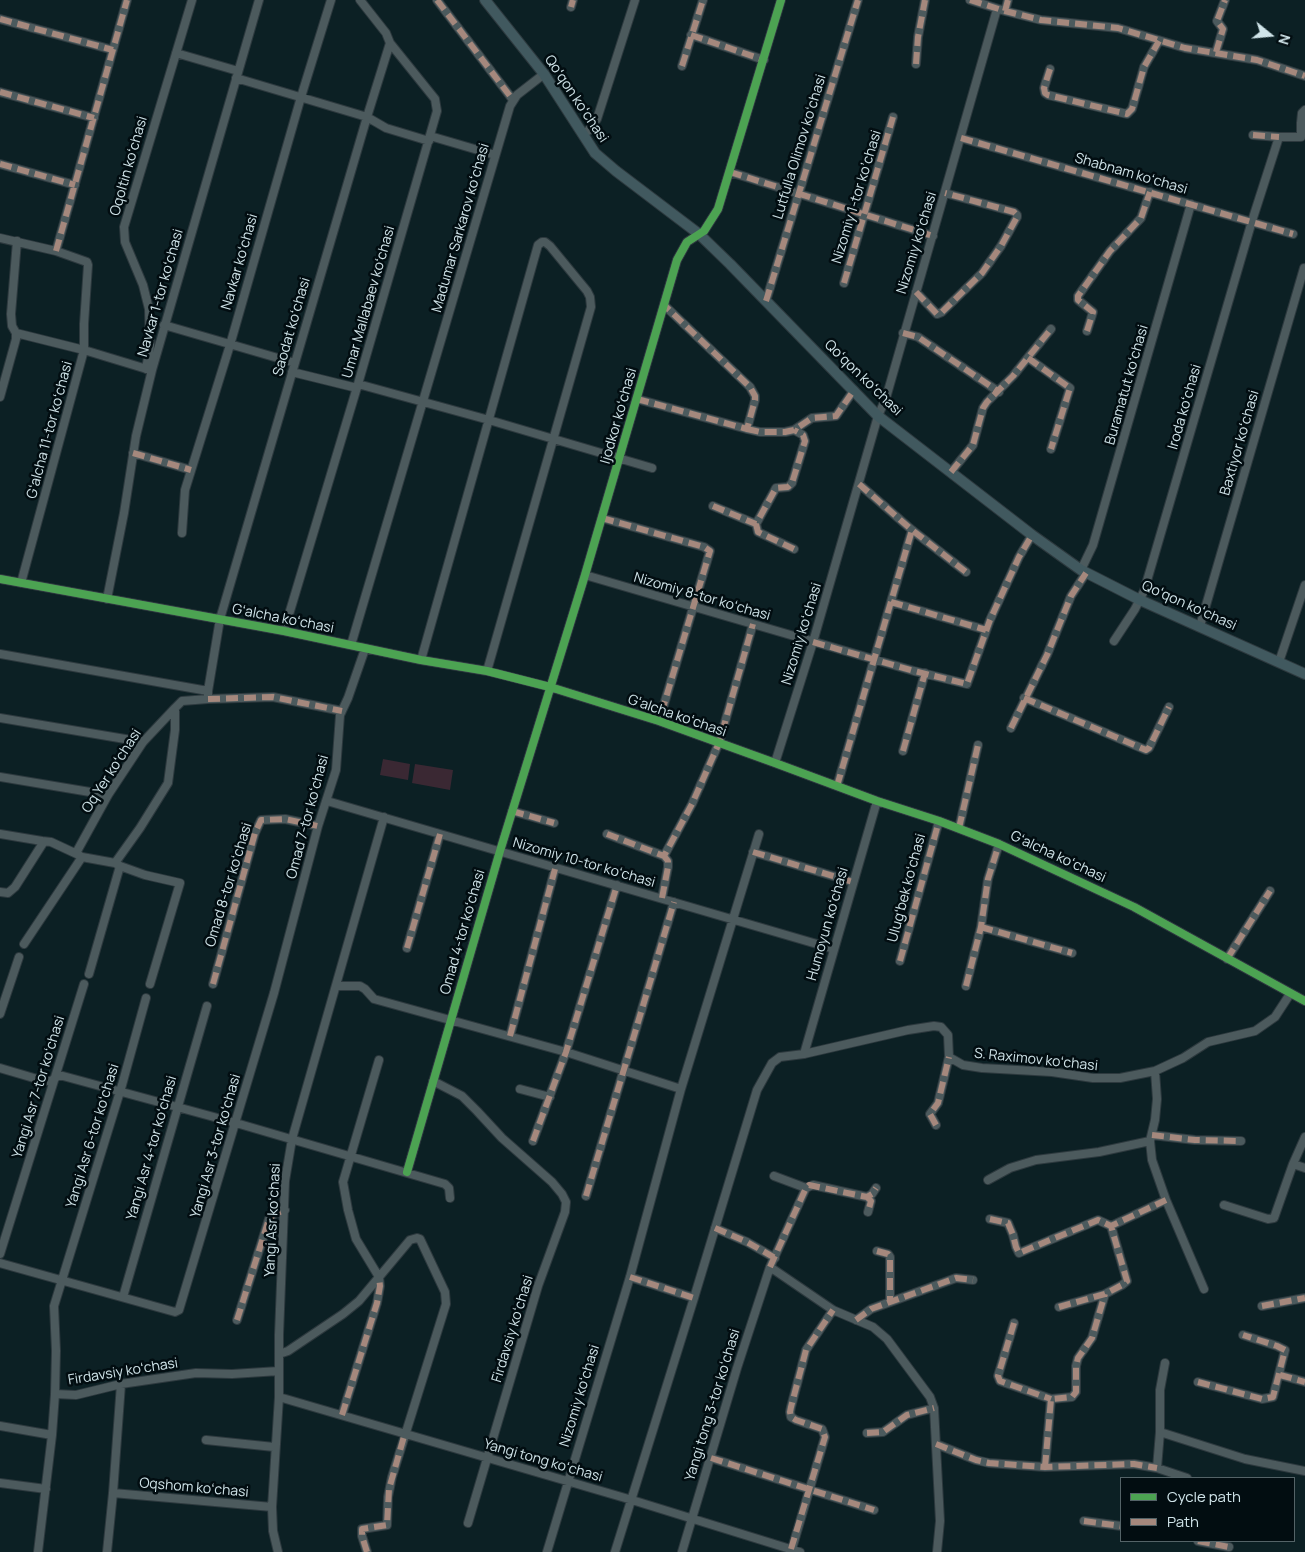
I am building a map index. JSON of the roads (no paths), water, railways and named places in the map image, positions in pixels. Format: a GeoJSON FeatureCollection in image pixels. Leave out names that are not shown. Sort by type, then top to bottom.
{"type":"FeatureCollection","features":[{"type":"Feature","properties":{"kind":"main road","name":"Qoʻqon koʻchasi"},"geometry":{"type":"LineString","coordinates":[[485,0],[544,74],[595,153],[699,234],[878,416],[1032,535],[1084,572],[1140,600],[1305,674]]}},
{"type":"Feature","properties":{"kind":"street"},"geometry":{"type":"LineString","coordinates":[[56,252],[127,0]]}},
{"type":"Feature","properties":{"kind":"street","name":"Oqoltin koʻchasi"},"geometry":{"type":"LineString","coordinates":[[149,370],[149,309],[143,285],[125,242],[124,228],[192,0]]}},
{"type":"Feature","properties":{"kind":"street","name":"Navkar 1-tor koʻchasi"},"geometry":{"type":"LineString","coordinates":[[107,599],[149,370],[164,325],[259,0]]}},
{"type":"Feature","properties":{"kind":"street","name":"Navkar koʻchasi"},"geometry":{"type":"LineString","coordinates":[[182,533],[185,490],[230,345],[301,97],[331,0]]}},
{"type":"Feature","properties":{"kind":"street","name":"Umar Mallabaev koʻchasi"},"geometry":{"type":"LineString","coordinates":[[284,631],[437,111],[435,99],[390,43],[386,34],[360,0]]}},
{"type":"Feature","properties":{"kind":"street"},"geometry":{"type":"LineString","coordinates":[[437,0],[513,100],[544,74]]}},
{"type":"Feature","properties":{"kind":"street"},"geometry":{"type":"LineString","coordinates":[[583,135],[594,125],[597,119],[635,0]]}},
{"type":"Feature","properties":{"kind":"street"},"geometry":{"type":"LineString","coordinates":[[682,66],[702,0]]}},
{"type":"Feature","properties":{"kind":"street","name":"Ijodkor koʻchasi"},"geometry":{"type":"LineString","coordinates":[[500,851],[556,672],[681,250],[687,242],[708,227],[718,209],[781,0]]}},
{"type":"Feature","properties":{"kind":"street","name":"Lutfulla Olimov koʻchasi"},"geometry":{"type":"LineString","coordinates":[[766,301],[858,0]]}},
{"type":"Feature","properties":{"kind":"street"},"geometry":{"type":"LineString","coordinates":[[916,64],[918,37],[925,0]]}},
{"type":"Feature","properties":{"kind":"street"},"geometry":{"type":"LineString","coordinates":[[970,0],[1041,20],[1118,28],[1185,48],[1257,60],[1305,76]]}},
{"type":"Feature","properties":{"kind":"street","name":"Nizomiy koʻchasi"},"geometry":{"type":"LineString","coordinates":[[775,763],[813,642],[878,416],[886,398],[961,138],[1001,10],[1008,0]]}},
{"type":"Feature","properties":{"kind":"street"},"geometry":{"type":"LineString","coordinates":[[1216,52],[1223,29],[1217,21],[1226,0]]}},
{"type":"Feature","properties":{"kind":"street"},"geometry":{"type":"LineString","coordinates":[[0,19],[113,50]]}},
{"type":"Feature","properties":{"kind":"street"},"geometry":{"type":"LineString","coordinates":[[691,36],[764,60]]}},
{"type":"Feature","properties":{"kind":"street"},"geometry":{"type":"LineString","coordinates":[[1050,69],[1044,88],[1045,93],[1048,95],[1127,114],[1132,109],[1144,68],[1159,41]]}},
{"type":"Feature","properties":{"kind":"street","name":"Saodat koʻchasi"},"geometry":{"type":"LineString","coordinates":[[208,700],[220,619],[390,43]]}},
{"type":"Feature","properties":{"kind":"street"},"geometry":{"type":"LineString","coordinates":[[176,53],[301,97],[367,117],[386,128],[495,155]]}},
{"type":"Feature","properties":{"kind":"street"},"geometry":{"type":"LineString","coordinates":[[0,92],[94,118]]}},
{"type":"Feature","properties":{"kind":"street","name":"Madumar Sarkarov koʻchasi"},"geometry":{"type":"LineString","coordinates":[[351,645],[424,402],[495,155],[513,100]]}},
{"type":"Feature","properties":{"kind":"street"},"geometry":{"type":"LineString","coordinates":[[1253,134],[1303,138],[1300,123],[1305,110]]}},
{"type":"Feature","properties":{"kind":"street","name":"Nizomiy 1-tor koʼchasi"},"geometry":{"type":"LineString","coordinates":[[844,284],[893,117]]}},
{"type":"Feature","properties":{"kind":"street","name":"Iroda koʻchasi"},"geometry":{"type":"LineString","coordinates":[[1114,641],[1140,600],[1279,136]]}},
{"type":"Feature","properties":{"kind":"street","name":"Shabnam koʻchasi"},"geometry":{"type":"LineString","coordinates":[[961,138],[1293,234]]}},
{"type":"Feature","properties":{"kind":"street"},"geometry":{"type":"LineString","coordinates":[[0,164],[75,185]]}},
{"type":"Feature","properties":{"kind":"street"},"geometry":{"type":"LineString","coordinates":[[730,172],[933,236]]}},
{"type":"Feature","properties":{"kind":"street"},"geometry":{"type":"LineString","coordinates":[[1087,330],[1092,312],[1078,300],[1078,296],[1110,251],[1141,218],[1150,192]]}},
{"type":"Feature","properties":{"kind":"street"},"geometry":{"type":"LineString","coordinates":[[916,292],[937,314],[942,312],[982,273],[1001,246],[1017,217],[1014,212],[945,194]]}},
{"type":"Feature","properties":{"kind":"street","name":"Buramatut koʻchasi"},"geometry":{"type":"LineString","coordinates":[[1011,728],[1084,572],[1191,204]]}},
{"type":"Feature","properties":{"kind":"street"},"geometry":{"type":"LineString","coordinates":[[0,238],[81,258],[87,262],[84,350],[149,370]]}},
{"type":"Feature","properties":{"kind":"street"},"geometry":{"type":"LineString","coordinates":[[0,397],[16,333],[12,326],[11,314],[17,241]]}},
{"type":"Feature","properties":{"kind":"street"},"geometry":{"type":"LineString","coordinates":[[421,660],[538,245],[545,242],[587,292],[591,302],[487,671]]}},
{"type":"Feature","properties":{"kind":"street","name":"Baxtiyor koʻchasi"},"geometry":{"type":"LineString","coordinates":[[1200,626],[1304,268]]}},
{"type":"Feature","properties":{"kind":"street"},"geometry":{"type":"LineString","coordinates":[[664,305],[753,391],[755,400],[747,429]]}},
{"type":"Feature","properties":{"kind":"street"},"geometry":{"type":"LineString","coordinates":[[164,325],[295,363]]}},
{"type":"Feature","properties":{"kind":"street"},"geometry":{"type":"LineString","coordinates":[[951,472],[973,445],[983,408],[1051,329]]}},
{"type":"Feature","properties":{"kind":"street","name":"Gʻalcha 11-tor koʻchasi"},"geometry":{"type":"LineString","coordinates":[[16,333],[84,350],[21,583]]}},
{"type":"Feature","properties":{"kind":"street"},"geometry":{"type":"LineString","coordinates":[[904,333],[918,338],[998,392]]}},
{"type":"Feature","properties":{"kind":"street"},"geometry":{"type":"LineString","coordinates":[[1028,358],[1070,388],[1050,449]]}},
{"type":"Feature","properties":{"kind":"street"},"geometry":{"type":"LineString","coordinates":[[292,372],[424,402],[652,468]]}},
{"type":"Feature","properties":{"kind":"street"},"geometry":{"type":"LineString","coordinates":[[637,399],[760,432],[785,432],[794,430],[812,418],[836,416],[854,390]]}},
{"type":"Feature","properties":{"kind":"street"},"geometry":{"type":"LineString","coordinates":[[794,430],[803,435],[805,441],[792,483],[788,487],[776,489],[756,524],[758,532],[794,549]]}},
{"type":"Feature","properties":{"kind":"street"},"geometry":{"type":"LineString","coordinates":[[133,453],[191,470]]}},
{"type":"Feature","properties":{"kind":"street"},"geometry":{"type":"LineString","coordinates":[[859,484],[912,530],[966,572]]}},
{"type":"Feature","properties":{"kind":"street"},"geometry":{"type":"LineString","coordinates":[[713,506],[756,524]]}},
{"type":"Feature","properties":{"kind":"street"},"geometry":{"type":"LineString","coordinates":[[602,518],[704,547],[710,553],[659,721]]}},
{"type":"Feature","properties":{"kind":"street"},"geometry":{"type":"LineString","coordinates":[[836,786],[912,530]]}},
{"type":"Feature","properties":{"kind":"street"},"geometry":{"type":"LineString","coordinates":[[891,602],[986,630],[1019,557],[1032,535]]}},
{"type":"Feature","properties":{"kind":"street","name":"Nizomiy 8-tor koʻchasi"},"geometry":{"type":"LineString","coordinates":[[585,575],[874,660],[967,684],[986,630]]}},
{"type":"Feature","properties":{"kind":"street","name":"Gʻalcha koʻchasi"},"geometry":{"type":"LineString","coordinates":[[0,579],[284,631],[421,660],[487,671],[550,687],[659,721],[999,844],[1134,907],[1305,1001]]}},
{"type":"Feature","properties":{"kind":"street"},"geometry":{"type":"LineString","coordinates":[[1279,662],[1305,585]]}},
{"type":"Feature","properties":{"kind":"street"},"geometry":{"type":"LineString","coordinates":[[664,856],[692,804],[719,743],[753,624]]}},
{"type":"Feature","properties":{"kind":"street","name":"Omad 7-tor koʻchasi"},"geometry":{"type":"LineString","coordinates":[[274,993],[318,826],[336,770],[339,723],[342,711],[366,649]]}},
{"type":"Feature","properties":{"kind":"street"},"geometry":{"type":"LineString","coordinates":[[0,654],[208,691]]}},
{"type":"Feature","properties":{"kind":"street"},"geometry":{"type":"LineString","coordinates":[[903,751],[925,674]]}},
{"type":"Feature","properties":{"kind":"street"},"geometry":{"type":"LineString","coordinates":[[89,974],[118,865],[168,783],[175,730],[174,708],[182,701],[273,697],[342,711]]}},
{"type":"Feature","properties":{"kind":"street"},"geometry":{"type":"LineString","coordinates":[[1024,698],[1146,750],[1149,748],[1169,707]]}},
{"type":"Feature","properties":{"kind":"street","name":"Oq Yer koʻchasi"},"geometry":{"type":"LineString","coordinates":[[24,944],[79,855],[108,795],[143,742],[174,708]]}},
{"type":"Feature","properties":{"kind":"street"},"geometry":{"type":"LineString","coordinates":[[0,718],[143,742]]}},
{"type":"Feature","properties":{"kind":"street"},"geometry":{"type":"LineString","coordinates":[[959,828],[978,745]]}},
{"type":"Feature","properties":{"kind":"street"},"geometry":{"type":"LineString","coordinates":[[0,776],[108,795]]}},
{"type":"Feature","properties":{"kind":"street","name":"Nizomiy 10-tor koʻchasi"},"geometry":{"type":"LineString","coordinates":[[327,801],[834,949]]}},
{"type":"Feature","properties":{"kind":"street","name":"Humoyun koʻchasi"},"geometry":{"type":"LineString","coordinates":[[804,1054],[877,801]]}},
{"type":"Feature","properties":{"kind":"street"},"geometry":{"type":"LineString","coordinates":[[512,811],[554,823]]}},
{"type":"Feature","properties":{"kind":"street","name":"Yangi Asr koʻchasi"},"geometry":{"type":"LineString","coordinates":[[278,1552],[273,1531],[272,1507],[274,1447],[279,1397],[285,1181],[292,1139],[384,817]]}},
{"type":"Feature","properties":{"kind":"street","name":"Omad 8-tor koʻchasi"},"geometry":{"type":"LineString","coordinates":[[213,984],[255,833],[261,820],[285,819],[318,826]]}},
{"type":"Feature","properties":{"kind":"street","name":"Ulugʻbek koʻchasi"},"geometry":{"type":"LineString","coordinates":[[900,961],[938,821]]}},
{"type":"Feature","properties":{"kind":"street"},"geometry":{"type":"LineString","coordinates":[[0,834],[51,842],[79,855],[118,865],[145,875],[180,883],[150,984]]}},
{"type":"Feature","properties":{"kind":"street"},"geometry":{"type":"LineString","coordinates":[[407,948],[440,834]]}},
{"type":"Feature","properties":{"kind":"street"},"geometry":{"type":"LineString","coordinates":[[607,834],[664,856],[668,861],[668,867],[662,898]]}},
{"type":"Feature","properties":{"kind":"street","name":"Nizomiy koʻchasi"},"geometry":{"type":"LineString","coordinates":[[547,1552],[630,1277],[681,1089],[759,834]]}},
{"type":"Feature","properties":{"kind":"street"},"geometry":{"type":"LineString","coordinates":[[0,892],[8,893],[15,887],[43,846],[42,841]]}},
{"type":"Feature","properties":{"kind":"street"},"geometry":{"type":"LineString","coordinates":[[966,986],[981,927],[988,879],[999,844]]}},
{"type":"Feature","properties":{"kind":"street","name":"Omad 4-tor koʻchasi"},"geometry":{"type":"LineString","coordinates":[[407,1172],[500,851]]}},
{"type":"Feature","properties":{"kind":"street"},"geometry":{"type":"LineString","coordinates":[[753,852],[853,882]]}},
{"type":"Feature","properties":{"kind":"street"},"geometry":{"type":"LineString","coordinates":[[510,1036],[555,869]]}},
{"type":"Feature","properties":{"kind":"street"},"geometry":{"type":"LineString","coordinates":[[533,1142],[566,1052],[616,886]]}},
{"type":"Feature","properties":{"kind":"street"},"geometry":{"type":"LineString","coordinates":[[1227,959],[1270,890]]}},
{"type":"Feature","properties":{"kind":"street"},"geometry":{"type":"LineString","coordinates":[[586,1196],[674,902]]}},
{"type":"Feature","properties":{"kind":"street"},"geometry":{"type":"LineString","coordinates":[[981,927],[1072,953]]}},
{"type":"Feature","properties":{"kind":"street"},"geometry":{"type":"LineString","coordinates":[[0,1014],[19,957]]}},
{"type":"Feature","properties":{"kind":"street","name":"Yangi Asr 7-tor koʻchasi"},"geometry":{"type":"LineString","coordinates":[[0,1254],[84,984]]}},
{"type":"Feature","properties":{"kind":"street"},"geometry":{"type":"LineString","coordinates":[[336,986],[360,986],[366,989],[374,999],[566,1052],[681,1089]]}},
{"type":"Feature","properties":{"kind":"street","name":"Yangi Asr 3-tor koʻchasi"},"geometry":{"type":"LineString","coordinates":[[123,1297],[175,1312],[181,1306],[274,993]]}},
{"type":"Feature","properties":{"kind":"street","name":"S. Raximov koʻchasi"},"geometry":{"type":"LineString","coordinates":[[949,1057],[963,1065],[982,1068],[1052,1072],[1093,1078],[1120,1078],[1155,1071],[1178,1061],[1208,1042],[1248,1034],[1262,1027],[1274,1017],[1290,994]]}},
{"type":"Feature","properties":{"kind":"street","name":"Yangi Asr 6-tor koʻchasi"},"geometry":{"type":"LineString","coordinates":[[62,1281],[146,998]]}},
{"type":"Feature","properties":{"kind":"street","name":"Yangi Asr 4-tor koʻchasi"},"geometry":{"type":"LineString","coordinates":[[123,1297],[207,1006]]}},
{"type":"Feature","properties":{"kind":"street"},"geometry":{"type":"LineString","coordinates":[[615,1552],[757,1090],[772,1063],[780,1057],[804,1054],[908,1030],[934,1026],[941,1027],[948,1035],[949,1057],[941,1096],[930,1114],[936,1125]]}},
{"type":"Feature","properties":{"kind":"street"},"geometry":{"type":"LineString","coordinates":[[342,1414],[380,1286],[379,1277],[356,1239],[343,1182],[379,1060]]}},
{"type":"Feature","properties":{"kind":"street"},"geometry":{"type":"LineString","coordinates":[[0,1068],[44,1081],[63,1076],[119,1090],[407,1172],[446,1185],[449,1188],[450,1198]]}},
{"type":"Feature","properties":{"kind":"street"},"geometry":{"type":"LineString","coordinates":[[1155,1071],[1157,1099],[1151,1138],[1152,1160],[1166,1200],[1204,1289]]}},
{"type":"Feature","properties":{"kind":"street","name":"Firdavsiy koʻchasi"},"geometry":{"type":"LineString","coordinates":[[433,1081],[462,1096],[502,1138],[552,1182],[566,1202],[565,1212],[538,1286],[468,1523]]}},
{"type":"Feature","properties":{"kind":"street"},"geometry":{"type":"LineString","coordinates":[[520,1089],[550,1097]]}},
{"type":"Feature","properties":{"kind":"street"},"geometry":{"type":"LineString","coordinates":[[1224,1205],[1273,1219],[1305,1137]]}},
{"type":"Feature","properties":{"kind":"street"},"geometry":{"type":"LineString","coordinates":[[988,1180],[1010,1168],[1036,1160],[1099,1152],[1151,1138],[1241,1142]]}},
{"type":"Feature","properties":{"kind":"street"},"geometry":{"type":"LineString","coordinates":[[1293,1164],[1305,1168]]}},
{"type":"Feature","properties":{"kind":"street"},"geometry":{"type":"LineString","coordinates":[[774,1176],[806,1188],[809,1185],[813,1185],[867,1196],[872,1194],[876,1188]]}},
{"type":"Feature","properties":{"kind":"street","name":"Yangi tong 3-tor koʻchasi"},"geometry":{"type":"LineString","coordinates":[[682,1552],[737,1368],[770,1267],[806,1188]]}},
{"type":"Feature","properties":{"kind":"street"},"geometry":{"type":"LineString","coordinates":[[867,1196],[870,1201],[868,1212]]}},
{"type":"Feature","properties":{"kind":"street"},"geometry":{"type":"LineString","coordinates":[[1111,1226],[1166,1200]]}},
{"type":"Feature","properties":{"kind":"street"},"geometry":{"type":"LineString","coordinates":[[237,1320],[269,1219],[274,1214],[284,1210]]}},
{"type":"Feature","properties":{"kind":"street"},"geometry":{"type":"LineString","coordinates":[[990,1219],[1008,1223],[1019,1253],[1098,1220],[1111,1226],[1127,1281],[1105,1294],[1059,1307]]}},
{"type":"Feature","properties":{"kind":"street"},"geometry":{"type":"LineString","coordinates":[[715,1228],[747,1242],[775,1258]]}},
{"type":"Feature","properties":{"kind":"street"},"geometry":{"type":"LineString","coordinates":[[279,1354],[288,1351],[359,1301],[410,1240],[420,1239],[447,1298],[389,1489],[387,1525],[362,1529],[367,1552]]}},
{"type":"Feature","properties":{"kind":"street"},"geometry":{"type":"LineString","coordinates":[[877,1251],[888,1254],[890,1257],[890,1302]]}},
{"type":"Feature","properties":{"kind":"street"},"geometry":{"type":"LineString","coordinates":[[0,1263],[123,1297]]}},
{"type":"Feature","properties":{"kind":"street"},"geometry":{"type":"LineString","coordinates":[[770,1267],[833,1310],[873,1327],[887,1339],[930,1397],[934,1408],[940,1521],[937,1552]]}},
{"type":"Feature","properties":{"kind":"street"},"geometry":{"type":"LineString","coordinates":[[630,1277],[694,1298]]}},
{"type":"Feature","properties":{"kind":"street"},"geometry":{"type":"LineString","coordinates":[[856,1320],[871,1309],[956,1278],[973,1280]]}},
{"type":"Feature","properties":{"kind":"street","name":"Firdavsiy koʻchasi"},"geometry":{"type":"LineString","coordinates":[[62,1281],[54,1306],[55,1394],[76,1394],[121,1384],[196,1373],[232,1374],[279,1371]]}},
{"type":"Feature","properties":{"kind":"street"},"geometry":{"type":"LineString","coordinates":[[1014,1324],[998,1376],[1000,1380],[1051,1399],[1072,1397],[1076,1392],[1076,1366],[1078,1358],[1092,1338],[1105,1294]]}},
{"type":"Feature","properties":{"kind":"street"},"geometry":{"type":"LineString","coordinates":[[1262,1306],[1305,1298]]}},
{"type":"Feature","properties":{"kind":"street"},"geometry":{"type":"LineString","coordinates":[[791,1551],[825,1437],[822,1429],[796,1420],[791,1416],[790,1412],[806,1350],[833,1310]]}},
{"type":"Feature","properties":{"kind":"street"},"geometry":{"type":"LineString","coordinates":[[1198,1382],[1262,1399],[1273,1397],[1285,1350],[1243,1335]]}},
{"type":"Feature","properties":{"kind":"street"},"geometry":{"type":"LineString","coordinates":[[1157,1468],[1160,1432],[1160,1390],[1165,1363]]}},
{"type":"Feature","properties":{"kind":"street"},"geometry":{"type":"LineString","coordinates":[[1280,1375],[1305,1382]]}},
{"type":"Feature","properties":{"kind":"street"},"geometry":{"type":"LineString","coordinates":[[107,1552],[121,1384]]}},
{"type":"Feature","properties":{"kind":"street"},"geometry":{"type":"LineString","coordinates":[[38,1552],[55,1394]]}},
{"type":"Feature","properties":{"kind":"street","name":"Yangi tong koʻchasi"},"geometry":{"type":"LineString","coordinates":[[279,1397],[632,1500],[791,1551],[800,1552]]}},
{"type":"Feature","properties":{"kind":"street"},"geometry":{"type":"LineString","coordinates":[[1045,1466],[1051,1399]]}},
{"type":"Feature","properties":{"kind":"street"},"geometry":{"type":"LineString","coordinates":[[867,1433],[883,1432],[907,1415],[934,1408]]}},
{"type":"Feature","properties":{"kind":"street"},"geometry":{"type":"LineString","coordinates":[[0,1426],[52,1435]]}},
{"type":"Feature","properties":{"kind":"street"},"geometry":{"type":"LineString","coordinates":[[1160,1432],[1245,1459],[1305,1471]]}},
{"type":"Feature","properties":{"kind":"street"},"geometry":{"type":"LineString","coordinates":[[206,1440],[274,1447]]}},
{"type":"Feature","properties":{"kind":"street"},"geometry":{"type":"LineString","coordinates":[[936,1444],[976,1460],[989,1463],[1045,1466],[1134,1464],[1157,1468],[1184,1477]]}},
{"type":"Feature","properties":{"kind":"street"},"geometry":{"type":"LineString","coordinates":[[710,1458],[874,1510]]}},
{"type":"Feature","properties":{"kind":"street"},"geometry":{"type":"LineString","coordinates":[[0,1483],[46,1489]]}},
{"type":"Feature","properties":{"kind":"street","name":"Oqshom koʻchasi"},"geometry":{"type":"LineString","coordinates":[[113,1493],[272,1507]]}},
{"type":"Feature","properties":{"kind":"street"},"geometry":{"type":"LineString","coordinates":[[1084,1521],[1120,1526]]}},
{"type":"Feature","properties":{"kind":"street"},"geometry":{"type":"LineString","coordinates":[[1203,1542],[1229,1547]]}}]}
